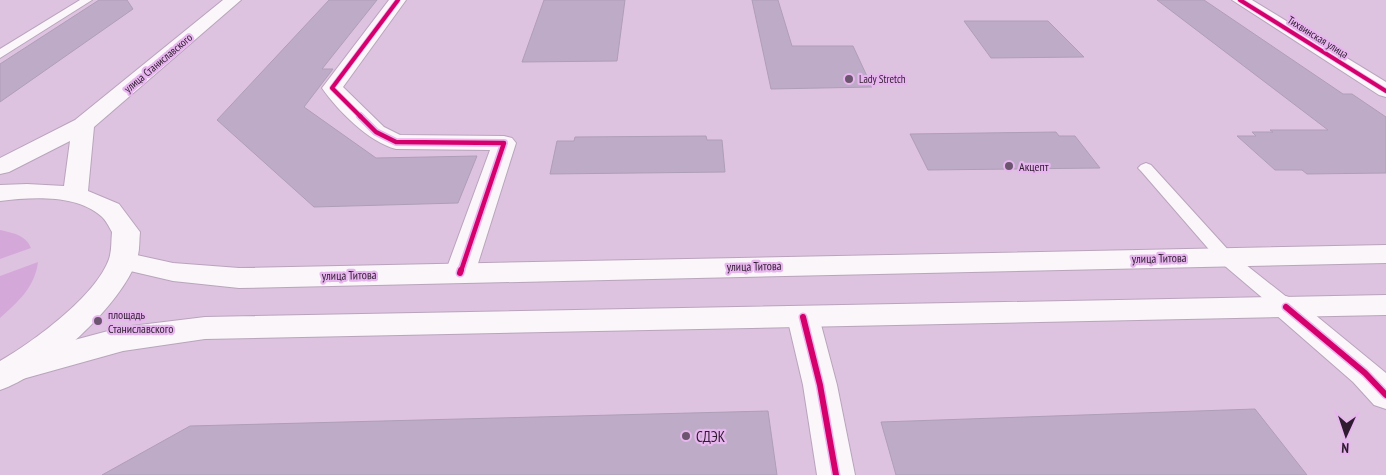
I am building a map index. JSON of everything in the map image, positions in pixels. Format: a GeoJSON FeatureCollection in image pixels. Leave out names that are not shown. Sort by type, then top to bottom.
{"type":"FeatureCollection","features":[{"type":"Feature","properties":{"kind":"main road","name":"улица Станиславского"},"geometry":{"type":"LineString","coordinates":[[0,167],[84,125],[233,0]]}},
{"type":"Feature","properties":{"kind":"main road"},"geometry":{"type":"LineString","coordinates":[[398,0],[332,88],[376,132],[396,142],[504,143],[460,273]]}},
{"type":"Feature","properties":{"kind":"main road","name":"Тихвинская улица"},"geometry":{"type":"LineString","coordinates":[[1240,0],[1386,91]]}},
{"type":"Feature","properties":{"kind":"main road"},"geometry":{"type":"LineString","coordinates":[[75,196],[84,125]]}},
{"type":"Feature","properties":{"kind":"main road"},"geometry":{"type":"LineString","coordinates":[[0,193],[45,192],[75,196],[110,210],[126,232],[123,261],[109,284],[63,333],[9,372]]}},
{"type":"Feature","properties":{"kind":"main road","name":"улица Титова"},"geometry":{"type":"LineString","coordinates":[[123,261],[173,272],[239,278],[1386,254]]}},
{"type":"Feature","properties":{"kind":"main road"},"geometry":{"type":"LineString","coordinates":[[9,372],[123,339],[205,328],[1386,304]]}},
{"type":"Feature","properties":{"kind":"main road"},"geometry":{"type":"LineString","coordinates":[[1286,307],[1365,373],[1386,395]]}},
{"type":"Feature","properties":{"kind":"main road"},"geometry":{"type":"LineString","coordinates":[[803,317],[820,385],[836,475]]}},
{"type":"Feature","properties":{"kind":"lane"},"geometry":{"type":"LineString","coordinates":[[0,54],[87,0]]}},
{"type":"Feature","properties":{"kind":"lane"},"geometry":{"type":"LineString","coordinates":[[1146,168],[1225,257],[1286,307]]}},
{"type":"Feature","properties":{"kind":"shaded area"},"geometry":{"type":"Polygon","coordinates":[[[0,230],[22,237],[31,248],[0,259],[0,230]]]}},
{"type":"Feature","properties":{"kind":"shaded area"},"geometry":{"type":"Polygon","coordinates":[[[38,262],[33,279],[25,293],[0,318],[0,276],[38,262]]]}},
{"type":"Feature","properties":{"kind":"building"},"geometry":{"type":"Polygon","coordinates":[[[99,0],[127,0],[133,9],[0,102],[0,64],[99,0]]]}},
{"type":"Feature","properties":{"kind":"building"},"geometry":{"type":"Polygon","coordinates":[[[329,0],[377,0],[322,69],[333,69],[304,107],[376,158],[477,156],[458,203],[314,207],[217,120],[329,0]]]}},
{"type":"Feature","properties":{"kind":"building"},"geometry":{"type":"Polygon","coordinates":[[[544,0],[625,0],[617,61],[522,62],[544,0]]]}},
{"type":"Feature","properties":{"kind":"building"},"geometry":{"type":"Polygon","coordinates":[[[752,0],[778,0],[792,46],[853,46],[872,87],[771,89],[752,0]]]}},
{"type":"Feature","properties":{"kind":"building"},"geometry":{"type":"Polygon","coordinates":[[[1157,0],[1204,0],[1343,94],[1352,94],[1386,117],[1386,173],[1307,174],[1302,170],[1275,170],[1237,136],[1256,136],[1252,132],[1273,132],[1270,130],[1328,130],[1157,0]]]}},
{"type":"Feature","properties":{"kind":"building"},"geometry":{"type":"Polygon","coordinates":[[[964,21],[1048,21],[1084,57],[991,58],[964,21]]]}},
{"type":"Feature","properties":{"kind":"building"},"geometry":{"type":"Polygon","coordinates":[[[1056,132],[1059,136],[1075,136],[1100,168],[928,170],[910,134],[1056,132]]]}},
{"type":"Feature","properties":{"kind":"building"},"geometry":{"type":"Polygon","coordinates":[[[706,136],[707,140],[722,140],[725,172],[550,174],[557,141],[574,141],[575,137],[706,136]]]}},
{"type":"Feature","properties":{"kind":"building"},"geometry":{"type":"Polygon","coordinates":[[[1255,409],[1307,475],[896,475],[881,422],[1255,409]]]}},
{"type":"Feature","properties":{"kind":"building"},"geometry":{"type":"Polygon","coordinates":[[[768,411],[777,475],[102,475],[190,426],[768,411]]]}},
{"type":"Feature","properties":{"kind":"cycle path"},"geometry":{"type":"LineString","coordinates":[[398,0],[332,88],[376,132],[396,142],[504,143],[460,273]]}},
{"type":"Feature","properties":{"kind":"cycle path"},"geometry":{"type":"LineString","coordinates":[[1240,0],[1386,91]]}},
{"type":"Feature","properties":{"kind":"cycle path"},"geometry":{"type":"LineString","coordinates":[[1286,307],[1365,373],[1386,395]]}},
{"type":"Feature","properties":{"kind":"cycle path"},"geometry":{"type":"LineString","coordinates":[[803,317],[820,385],[836,475]]}},
{"type":"Feature","properties":{"kind":"place","name":"Lady Stretch"},"geometry":{"type":"Point","coordinates":[849,79]}},
{"type":"Feature","properties":{"kind":"place","name":"Акцепт"},"geometry":{"type":"Point","coordinates":[1009,166]}},
{"type":"Feature","properties":{"kind":"place","name":"площадь Станиславского"},"geometry":{"type":"Point","coordinates":[98,321]}},
{"type":"Feature","properties":{"kind":"place","name":"СДЭК"},"geometry":{"type":"Point","coordinates":[686,436]}}]}
